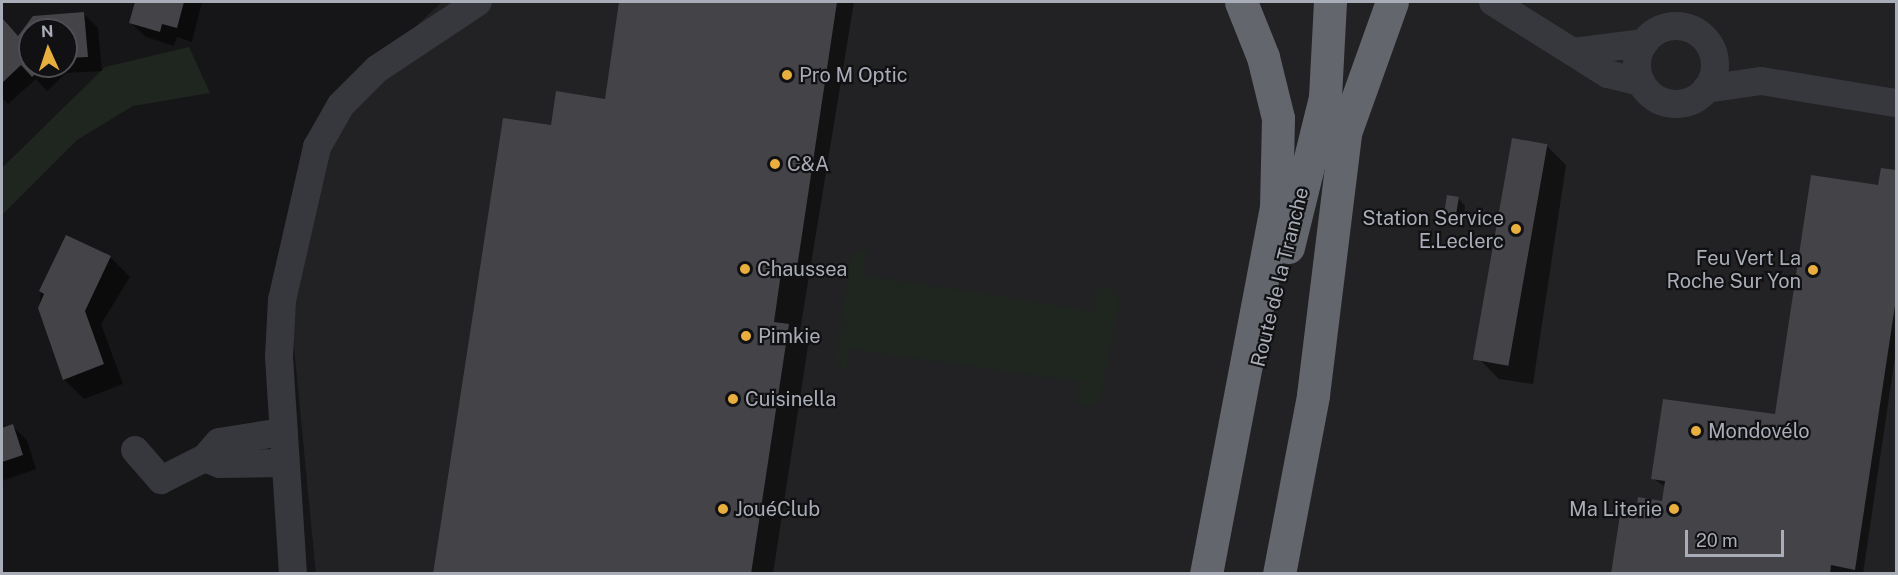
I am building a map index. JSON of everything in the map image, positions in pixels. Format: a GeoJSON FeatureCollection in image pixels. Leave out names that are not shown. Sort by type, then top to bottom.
{"type":"FeatureCollection","features":[{"type":"Feature","properties":{"kind":"highway"},"geometry":{"type":"LineString","coordinates":[[1209,562],[1276,207],[1278,118],[1263,57],[1241,2]]}},
{"type":"Feature","properties":{"kind":"highway","name":"Route de la Tranche"},"geometry":{"type":"LineString","coordinates":[[1209,562],[1325,97],[1330,2]]}},
{"type":"Feature","properties":{"kind":"highway","name":"Route de la Tranche"},"geometry":{"type":"LineString","coordinates":[[1279,573],[1313,395],[1345,133],[1392,2]]}},
{"type":"Feature","properties":{"kind":"street"},"geometry":{"type":"LineString","coordinates":[[293,573],[282,432],[282,300],[317,147],[341,105],[377,69],[478,2]]}},
{"type":"Feature","properties":{"kind":"street"},"geometry":{"type":"LineString","coordinates":[[1493,2],[1528,12],[1573,52],[1608,74],[1641,82]]}},
{"type":"Feature","properties":{"kind":"street"},"geometry":{"type":"LineString","coordinates":[[1573,52],[1644,43],[1676,26],[1699,34],[1713,53],[1761,81]]}},
{"type":"Feature","properties":{"kind":"street"},"geometry":{"type":"LineString","coordinates":[[1644,43],[1637,62],[1641,82],[1650,94],[1672,104],[1706,89],[1761,81],[1896,103]]}},
{"type":"Feature","properties":{"kind":"street"},"geometry":{"type":"LineString","coordinates":[[1706,89],[1713,53]]}},
{"type":"Feature","properties":{"kind":"street"},"geometry":{"type":"LineString","coordinates":[[135,450],[161,480],[205,458],[219,442],[282,432]]}},
{"type":"Feature","properties":{"kind":"street"},"geometry":{"type":"LineString","coordinates":[[205,458],[220,464],[285,463]]}},
{"type":"Feature","properties":{"kind":"shaded area"},"geometry":{"type":"Polygon","coordinates":[[[442,2],[1896,2],[1896,573],[316,574],[292,327],[319,116],[442,2]]]}},
{"type":"Feature","properties":{"kind":"shaded area"},"geometry":{"type":"Polygon","coordinates":[[[189,47],[210,93],[133,106],[77,140],[2,215],[2,168],[105,67],[189,47]]]}},
{"type":"Feature","properties":{"kind":"shaded area"},"geometry":{"type":"Polygon","coordinates":[[[867,249],[862,275],[1094,311],[1097,286],[1111,289],[1119,302],[1099,403],[1077,407],[1080,382],[850,349],[845,373],[836,361],[851,255],[867,249]]]}},
{"type":"Feature","properties":{"kind":"building"},"geometry":{"type":"Polygon","coordinates":[[[135,2],[184,2],[177,28],[162,24],[160,32],[129,23],[135,2]]]}},
{"type":"Feature","properties":{"kind":"building"},"geometry":{"type":"Polygon","coordinates":[[[619,2],[837,2],[797,268],[782,266],[774,322],[789,324],[751,574],[433,574],[503,118],[551,125],[556,91],[605,99],[619,2]]]}},
{"type":"Feature","properties":{"kind":"building"},"geometry":{"type":"Polygon","coordinates":[[[84,12],[88,57],[78,57],[78,18],[32,18],[33,16],[84,12]]]}},
{"type":"Feature","properties":{"kind":"building"},"geometry":{"type":"Polygon","coordinates":[[[3,19],[18,36],[18,68],[2,83],[3,19]]]}},
{"type":"Feature","properties":{"kind":"building","name":"Station Service E.Leclerc"},"geometry":{"type":"Polygon","coordinates":[[[1512,138],[1547,144],[1508,366],[1473,360],[1512,138]]]}},
{"type":"Feature","properties":{"kind":"building"},"geometry":{"type":"Polygon","coordinates":[[[1881,168],[1896,170],[1896,299],[1855,570],[1831,565],[1830,574],[1611,574],[1621,508],[1636,511],[1638,497],[1662,501],[1665,481],[1651,479],[1663,399],[1775,414],[1811,175],[1878,185],[1881,168]]]}},
{"type":"Feature","properties":{"kind":"building"},"geometry":{"type":"Polygon","coordinates":[[[1447,195],[1459,197],[1455,222],[1443,220],[1447,195]]]}},
{"type":"Feature","properties":{"kind":"building"},"geometry":{"type":"Polygon","coordinates":[[[66,235],[111,256],[85,311],[104,364],[63,380],[38,308],[44,294],[39,291],[66,235]]]}},
{"type":"Feature","properties":{"kind":"building"},"geometry":{"type":"Polygon","coordinates":[[[13,424],[23,455],[2,462],[2,428],[13,424]]]}},
{"type":"Feature","properties":{"kind":"place","name":"Pro M Optic"},"geometry":{"type":"Point","coordinates":[787,75]}},
{"type":"Feature","properties":{"kind":"place","name":"C&A"},"geometry":{"type":"Point","coordinates":[775,164]}},
{"type":"Feature","properties":{"kind":"place","name":"Station Service E.Leclerc"},"geometry":{"type":"Point","coordinates":[1516,229]}},
{"type":"Feature","properties":{"kind":"place","name":"Chaussea"},"geometry":{"type":"Point","coordinates":[745,269]}},
{"type":"Feature","properties":{"kind":"place","name":"Feu Vert La Roche Sur Yon"},"geometry":{"type":"Point","coordinates":[1813,270]}},
{"type":"Feature","properties":{"kind":"place","name":"Pimkie"},"geometry":{"type":"Point","coordinates":[746,336]}},
{"type":"Feature","properties":{"kind":"place","name":"Cuisinella"},"geometry":{"type":"Point","coordinates":[733,399]}},
{"type":"Feature","properties":{"kind":"place","name":"Mondovélo"},"geometry":{"type":"Point","coordinates":[1696,431]}},
{"type":"Feature","properties":{"kind":"place","name":"JouéClub"},"geometry":{"type":"Point","coordinates":[723,509]}},
{"type":"Feature","properties":{"kind":"place","name":"Ma Literie"},"geometry":{"type":"Point","coordinates":[1674,509]}}]}
